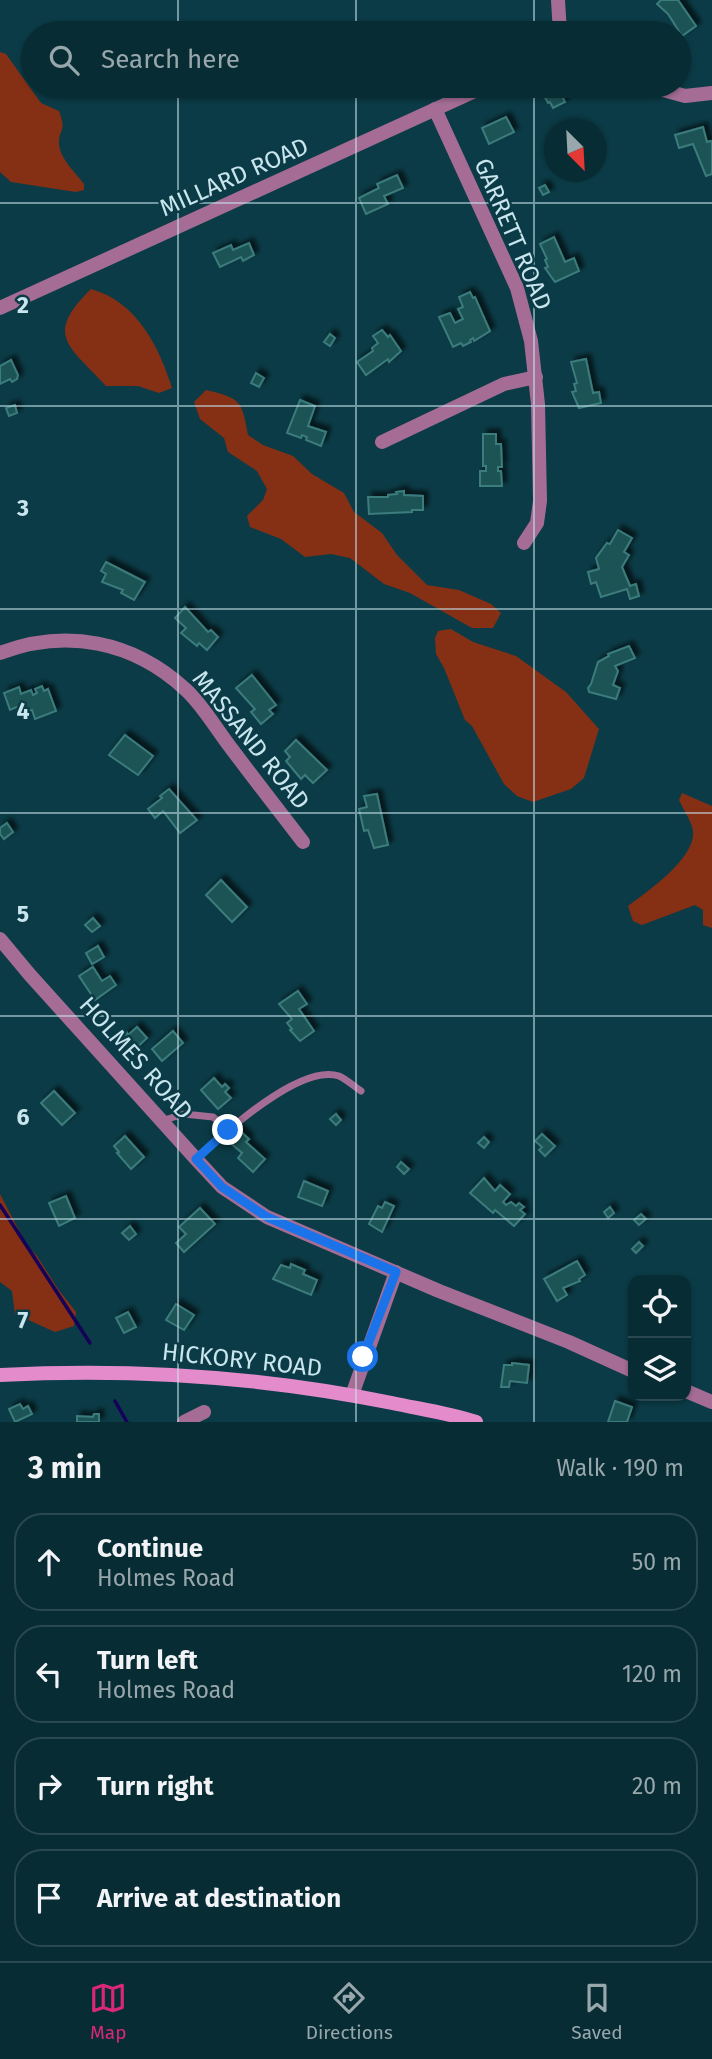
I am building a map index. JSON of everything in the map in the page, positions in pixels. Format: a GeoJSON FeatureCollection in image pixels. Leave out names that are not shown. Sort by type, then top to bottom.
{"type":"FeatureCollection","features":[{"type":"Feature","properties":{"kind":"main road","name":"HICKORY ROAD"},"geometry":{"type":"LineString","coordinates":[[0,1375],[91,1372],[166,1374],[275,1384],[352,1395],[476,1422]]}},
{"type":"Feature","properties":{"kind":"street"},"geometry":{"type":"LineString","coordinates":[[558,0],[560,21]]}},
{"type":"Feature","properties":{"kind":"street"},"geometry":{"type":"LineString","coordinates":[[691,95],[712,93]]}},
{"type":"Feature","properties":{"kind":"street","name":"MILLARD ROAD"},"geometry":{"type":"LineString","coordinates":[[0,308],[460,98]]}},
{"type":"Feature","properties":{"kind":"street","name":"GARRETT ROAD"},"geometry":{"type":"LineString","coordinates":[[435,110],[517,288],[531,341],[538,404],[540,512],[537,523],[524,543]]}},
{"type":"Feature","properties":{"kind":"street"},"geometry":{"type":"LineString","coordinates":[[382,442],[510,381],[536,377]]}},
{"type":"Feature","properties":{"kind":"street","name":"MASSAND ROAD"},"geometry":{"type":"LineString","coordinates":[[0,653],[44,642],[77,640],[139,655],[187,690],[303,842]]}},
{"type":"Feature","properties":{"kind":"street","name":"HOLMES ROAD"},"geometry":{"type":"LineString","coordinates":[[0,939],[222,1187],[267,1217],[628,1369]]}},
{"type":"Feature","properties":{"kind":"street"},"geometry":{"type":"LineString","coordinates":[[352,1395],[396,1272]]}},
{"type":"Feature","properties":{"kind":"street"},"geometry":{"type":"LineString","coordinates":[[691,1393],[712,1402]]}},
{"type":"Feature","properties":{"kind":"street"},"geometry":{"type":"LineString","coordinates":[[184,1422],[204,1412]]}},
{"type":"Feature","properties":{"kind":"lane"},"geometry":{"type":"LineString","coordinates":[[196,1159],[248,1112],[297,1083],[338,1076],[362,1091]]}},
{"type":"Feature","properties":{"kind":"lane"},"geometry":{"type":"LineString","coordinates":[[161,1121],[184,1114],[213,1117],[228,1130]]}},
{"type":"Feature","properties":{"kind":"shaded area"},"geometry":{"type":"Polygon","coordinates":[[[0,52],[6,54],[21,75],[21,98],[37,98],[41,103],[59,111],[63,127],[59,139],[60,150],[84,184],[84,190],[76,192],[11,182],[0,172],[0,52]]]}},
{"type":"Feature","properties":{"kind":"shaded area"},"geometry":{"type":"Polygon","coordinates":[[[91,289],[121,304],[144,327],[160,356],[172,388],[159,393],[138,386],[106,386],[73,350],[65,330],[68,318],[91,289]]]}},
{"type":"Feature","properties":{"kind":"shaded area"},"geometry":{"type":"Polygon","coordinates":[[[206,390],[238,403],[244,415],[248,435],[263,445],[293,456],[312,474],[344,493],[354,512],[382,533],[397,555],[427,585],[459,590],[491,604],[501,613],[493,628],[472,628],[410,593],[384,584],[350,558],[331,554],[305,557],[281,539],[250,527],[247,516],[263,500],[267,489],[257,471],[228,452],[224,438],[200,419],[194,402],[206,390]]]}},
{"type":"Feature","properties":{"kind":"shaded area"},"geometry":{"type":"Polygon","coordinates":[[[451,629],[473,642],[516,656],[566,692],[599,729],[584,778],[571,789],[533,802],[517,796],[504,784],[472,726],[465,720],[436,654],[435,638],[438,631],[451,629]]]}},
{"type":"Feature","properties":{"kind":"shaded area"},"geometry":{"type":"Polygon","coordinates":[[[682,793],[712,806],[712,928],[703,925],[703,910],[695,905],[642,925],[633,921],[628,906],[669,873],[687,852],[693,831],[679,800],[682,793]]]}},
{"type":"Feature","properties":{"kind":"shaded area"},"geometry":{"type":"Polygon","coordinates":[[[0,1194],[26,1244],[76,1312],[74,1326],[55,1332],[15,1314],[12,1291],[0,1282],[0,1194]]]}},
{"type":"Feature","properties":{"kind":"building"},"geometry":{"type":"Polygon","coordinates":[[[661,0],[678,0],[696,26],[691,30],[691,21],[672,21],[657,4],[661,0]]]}},
{"type":"Feature","properties":{"kind":"building"},"geometry":{"type":"Polygon","coordinates":[[[545,98],[563,98],[565,102],[553,108],[550,102],[545,98]]]}},
{"type":"Feature","properties":{"kind":"building"},"geometry":{"type":"Polygon","coordinates":[[[506,117],[514,132],[489,144],[482,128],[506,117]]]}},
{"type":"Feature","properties":{"kind":"building"},"geometry":{"type":"Polygon","coordinates":[[[703,127],[707,142],[712,143],[712,174],[706,176],[693,144],[679,148],[675,135],[703,127]]]}},
{"type":"Feature","properties":{"kind":"building"},"geometry":{"type":"Polygon","coordinates":[[[397,175],[403,188],[384,196],[388,204],[366,214],[359,198],[379,188],[377,184],[397,175]]]}},
{"type":"Feature","properties":{"kind":"building"},"geometry":{"type":"Polygon","coordinates":[[[545,185],[549,192],[543,195],[539,188],[545,185]]]}},
{"type":"Feature","properties":{"kind":"building"},"geometry":{"type":"Polygon","coordinates":[[[554,237],[565,262],[574,258],[579,271],[555,282],[545,268],[548,267],[545,260],[547,259],[540,244],[554,237]]]}},
{"type":"Feature","properties":{"kind":"building"},"geometry":{"type":"Polygon","coordinates":[[[249,243],[254,255],[243,261],[241,257],[220,267],[213,253],[231,245],[233,250],[249,243]]]}},
{"type":"Feature","properties":{"kind":"building"},"geometry":{"type":"Polygon","coordinates":[[[470,292],[473,298],[475,297],[490,331],[474,341],[473,338],[463,346],[461,343],[453,347],[439,317],[450,313],[455,323],[463,319],[458,309],[463,307],[459,297],[470,292]]]}},
{"type":"Feature","properties":{"kind":"building"},"geometry":{"type":"Polygon","coordinates":[[[382,330],[388,337],[390,335],[401,351],[389,362],[388,359],[366,375],[357,362],[373,351],[372,348],[378,343],[373,336],[382,330]]]}},
{"type":"Feature","properties":{"kind":"building"},"geometry":{"type":"Polygon","coordinates":[[[330,334],[335,338],[330,346],[324,342],[330,334]]]}},
{"type":"Feature","properties":{"kind":"building"},"geometry":{"type":"Polygon","coordinates":[[[586,359],[593,393],[599,392],[601,403],[579,408],[572,392],[576,391],[574,384],[577,383],[571,362],[586,359]]]}},
{"type":"Feature","properties":{"kind":"building"},"geometry":{"type":"Polygon","coordinates":[[[11,360],[18,375],[17,379],[0,384],[0,366],[11,360]]]}},
{"type":"Feature","properties":{"kind":"building"},"geometry":{"type":"Polygon","coordinates":[[[256,373],[264,378],[259,387],[251,383],[256,373]]]}},
{"type":"Feature","properties":{"kind":"building"},"geometry":{"type":"Polygon","coordinates":[[[300,400],[315,406],[308,426],[326,432],[321,446],[306,440],[307,437],[302,435],[301,438],[287,433],[300,400]]]}},
{"type":"Feature","properties":{"kind":"building"},"geometry":{"type":"Polygon","coordinates":[[[15,405],[17,413],[9,416],[6,408],[15,405]]]}},
{"type":"Feature","properties":{"kind":"building"},"geometry":{"type":"Polygon","coordinates":[[[483,434],[496,434],[496,444],[501,444],[502,467],[498,467],[498,471],[501,471],[502,486],[480,486],[480,471],[486,471],[486,466],[483,466],[483,434]]]}},
{"type":"Feature","properties":{"kind":"building"},"geometry":{"type":"Polygon","coordinates":[[[404,491],[404,495],[423,496],[423,510],[369,514],[368,497],[388,497],[404,491]]]}},
{"type":"Feature","properties":{"kind":"building"},"geometry":{"type":"Polygon","coordinates":[[[618,530],[632,538],[624,552],[629,555],[622,567],[630,586],[636,584],[639,596],[630,599],[627,589],[601,597],[596,582],[591,584],[588,572],[599,569],[596,558],[607,543],[610,544],[618,530]]]}},
{"type":"Feature","properties":{"kind":"building"},"geometry":{"type":"Polygon","coordinates":[[[106,562],[145,582],[134,600],[121,593],[123,590],[102,582],[106,574],[101,571],[106,562]]]}},
{"type":"Feature","properties":{"kind":"building"},"geometry":{"type":"Polygon","coordinates":[[[185,607],[208,632],[211,630],[218,637],[207,650],[199,643],[197,646],[181,633],[186,628],[175,618],[185,607]]]}},
{"type":"Feature","properties":{"kind":"building"},"geometry":{"type":"Polygon","coordinates":[[[629,646],[635,658],[615,666],[618,671],[613,685],[620,688],[616,699],[589,692],[588,688],[598,662],[609,656],[608,654],[629,646]]]}},
{"type":"Feature","properties":{"kind":"building"},"geometry":{"type":"Polygon","coordinates":[[[252,675],[276,705],[269,710],[273,714],[261,724],[251,712],[255,709],[236,688],[252,675]]]}},
{"type":"Feature","properties":{"kind":"building"},"geometry":{"type":"Polygon","coordinates":[[[42,686],[44,691],[48,689],[56,711],[35,719],[32,710],[22,713],[19,706],[10,710],[4,693],[19,687],[21,694],[31,690],[33,695],[37,693],[35,689],[42,686]]]}},
{"type":"Feature","properties":{"kind":"building"},"geometry":{"type":"Polygon","coordinates":[[[125,735],[153,756],[138,775],[109,755],[125,735]]]}},
{"type":"Feature","properties":{"kind":"building"},"geometry":{"type":"Polygon","coordinates":[[[296,740],[327,770],[313,783],[305,775],[301,779],[286,761],[290,757],[285,751],[296,740]]]}},
{"type":"Feature","properties":{"kind":"building"},"geometry":{"type":"Polygon","coordinates":[[[169,789],[197,820],[180,833],[163,811],[155,818],[148,809],[169,789]]]}},
{"type":"Feature","properties":{"kind":"building"},"geometry":{"type":"Polygon","coordinates":[[[377,794],[388,845],[374,848],[368,830],[364,831],[359,809],[367,807],[364,796],[377,794]]]}},
{"type":"Feature","properties":{"kind":"building"},"geometry":{"type":"Polygon","coordinates":[[[7,823],[13,832],[4,839],[0,828],[7,823]]]}},
{"type":"Feature","properties":{"kind":"building"},"geometry":{"type":"Polygon","coordinates":[[[221,880],[247,907],[232,922],[206,895],[221,880]]]}},
{"type":"Feature","properties":{"kind":"building"},"geometry":{"type":"Polygon","coordinates":[[[93,918],[100,926],[92,932],[85,925],[93,918]]]}},
{"type":"Feature","properties":{"kind":"building"},"geometry":{"type":"Polygon","coordinates":[[[98,946],[104,957],[92,964],[86,953],[98,946]]]}},
{"type":"Feature","properties":{"kind":"building"},"geometry":{"type":"Polygon","coordinates":[[[93,967],[102,981],[110,976],[116,985],[95,1000],[79,976],[93,967]]]}},
{"type":"Feature","properties":{"kind":"building"},"geometry":{"type":"Polygon","coordinates":[[[298,991],[307,1004],[299,1009],[314,1031],[300,1041],[287,1023],[292,1019],[279,1004],[298,991]]]}},
{"type":"Feature","properties":{"kind":"building"},"geometry":{"type":"Polygon","coordinates":[[[137,1027],[147,1038],[131,1053],[121,1042],[127,1033],[128,1035],[137,1027]]]}},
{"type":"Feature","properties":{"kind":"building"},"geometry":{"type":"Polygon","coordinates":[[[173,1031],[183,1043],[162,1061],[152,1049],[173,1031]]]}},
{"type":"Feature","properties":{"kind":"building"},"geometry":{"type":"Polygon","coordinates":[[[214,1078],[222,1087],[225,1084],[229,1088],[225,1092],[231,1098],[218,1109],[201,1090],[214,1078]]]}},
{"type":"Feature","properties":{"kind":"building"},"geometry":{"type":"Polygon","coordinates":[[[54,1091],[75,1113],[62,1125],[41,1103],[54,1091]]]}},
{"type":"Feature","properties":{"kind":"building"},"geometry":{"type":"Polygon","coordinates":[[[336,1114],[341,1120],[336,1125],[330,1119],[336,1114]]]}},
{"type":"Feature","properties":{"kind":"building"},"geometry":{"type":"Polygon","coordinates":[[[238,1129],[249,1139],[246,1142],[265,1159],[253,1172],[238,1158],[242,1153],[228,1141],[238,1129]]]}},
{"type":"Feature","properties":{"kind":"building"},"geometry":{"type":"Polygon","coordinates":[[[542,1134],[555,1146],[545,1156],[539,1150],[542,1147],[535,1141],[542,1134]]]}},
{"type":"Feature","properties":{"kind":"building"},"geometry":{"type":"Polygon","coordinates":[[[125,1136],[144,1157],[131,1169],[114,1146],[125,1136]]]}},
{"type":"Feature","properties":{"kind":"building"},"geometry":{"type":"Polygon","coordinates":[[[484,1137],[489,1142],[484,1148],[478,1143],[484,1137]]]}},
{"type":"Feature","properties":{"kind":"building"},"geometry":{"type":"Polygon","coordinates":[[[401,1162],[409,1169],[404,1174],[397,1167],[401,1162]]]}},
{"type":"Feature","properties":{"kind":"building"},"geometry":{"type":"Polygon","coordinates":[[[484,1178],[495,1191],[500,1185],[510,1194],[503,1202],[506,1205],[511,1202],[524,1207],[520,1210],[525,1214],[514,1226],[495,1210],[493,1213],[470,1193],[484,1178]]]}},
{"type":"Feature","properties":{"kind":"building"},"geometry":{"type":"Polygon","coordinates":[[[304,1181],[328,1191],[322,1206],[298,1197],[304,1181]]]}},
{"type":"Feature","properties":{"kind":"building"},"geometry":{"type":"Polygon","coordinates":[[[66,1196],[75,1218],[59,1226],[49,1203],[66,1196]]]}},
{"type":"Feature","properties":{"kind":"building"},"geometry":{"type":"Polygon","coordinates":[[[385,1202],[394,1206],[382,1232],[369,1224],[378,1206],[382,1208],[385,1202]]]}},
{"type":"Feature","properties":{"kind":"building"},"geometry":{"type":"Polygon","coordinates":[[[610,1207],[614,1213],[608,1218],[604,1212],[610,1207]]]}},
{"type":"Feature","properties":{"kind":"building"},"geometry":{"type":"Polygon","coordinates":[[[200,1208],[215,1224],[184,1252],[176,1243],[186,1234],[179,1227],[200,1208]]]}},
{"type":"Feature","properties":{"kind":"building"},"geometry":{"type":"Polygon","coordinates":[[[641,1214],[646,1219],[639,1225],[634,1220],[641,1214]]]}},
{"type":"Feature","properties":{"kind":"building"},"geometry":{"type":"Polygon","coordinates":[[[130,1226],[136,1234],[129,1240],[122,1233],[130,1226]]]}},
{"type":"Feature","properties":{"kind":"building"},"geometry":{"type":"Polygon","coordinates":[[[639,1242],[643,1246],[636,1253],[632,1249],[639,1242]]]}},
{"type":"Feature","properties":{"kind":"building"},"geometry":{"type":"Polygon","coordinates":[[[577,1261],[585,1275],[580,1281],[563,1288],[567,1295],[557,1301],[544,1279],[577,1261]]]}},
{"type":"Feature","properties":{"kind":"building"},"geometry":{"type":"Polygon","coordinates":[[[291,1264],[305,1270],[303,1274],[317,1280],[311,1295],[273,1279],[281,1265],[290,1268],[291,1264]]]}},
{"type":"Feature","properties":{"kind":"building"},"geometry":{"type":"Polygon","coordinates":[[[176,1304],[194,1315],[184,1330],[166,1320],[176,1304]]]}},
{"type":"Feature","properties":{"kind":"building"},"geometry":{"type":"Polygon","coordinates":[[[128,1312],[136,1327],[124,1333],[116,1318],[128,1312]]]}},
{"type":"Feature","properties":{"kind":"building"},"geometry":{"type":"Polygon","coordinates":[[[504,1365],[529,1365],[527,1383],[510,1381],[509,1387],[501,1387],[504,1365]]]}},
{"type":"Feature","properties":{"kind":"building"},"geometry":{"type":"Polygon","coordinates":[[[615,1401],[632,1407],[627,1422],[608,1422],[615,1401]]]}},
{"type":"Feature","properties":{"kind":"building"},"geometry":{"type":"Polygon","coordinates":[[[20,1404],[23,1409],[28,1406],[32,1414],[15,1422],[9,1409],[20,1404]]]}},
{"type":"Feature","properties":{"kind":"building"},"geometry":{"type":"Polygon","coordinates":[[[94,1414],[99,1414],[99,1422],[77,1422],[77,1416],[93,1417],[94,1414]]]}},
{"type":"Feature","properties":{"kind":"waterway"},"geometry":{"type":"LineString","coordinates":[[0,1205],[90,1343]]}},
{"type":"Feature","properties":{"kind":"waterway"},"geometry":{"type":"LineString","coordinates":[[115,1401],[127,1422]]}},
{"type":"Feature","properties":{"kind":"route"},"geometry":{"type":"LineString","coordinates":[[228,1130],[196,1159],[222,1187],[267,1217],[396,1272],[363,1357]]}}]}
